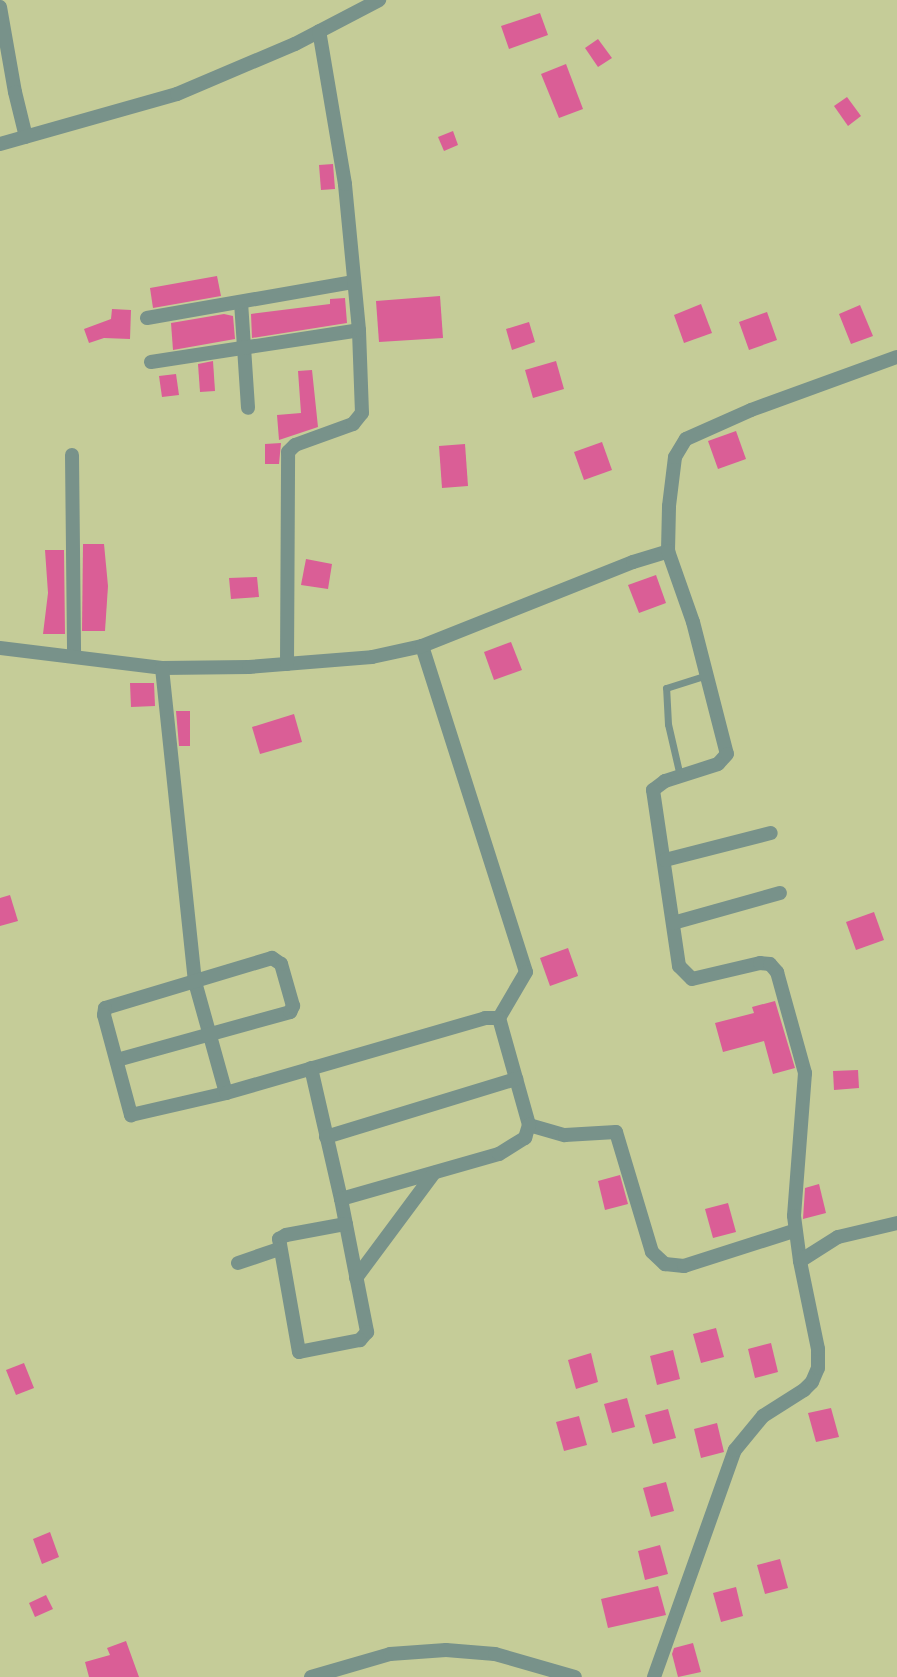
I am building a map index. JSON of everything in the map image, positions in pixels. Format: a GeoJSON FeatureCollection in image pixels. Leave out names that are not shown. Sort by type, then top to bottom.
{"type":"FeatureCollection","features":[{"type":"Feature","properties":{"kind":"street"},"geometry":{"type":"LineString","coordinates":[[0,144],[177,94],[320,31],[379,0]]}},
{"type":"Feature","properties":{"kind":"street"},"geometry":{"type":"LineString","coordinates":[[0,7],[15,92],[26,137]]}},
{"type":"Feature","properties":{"kind":"street"},"geometry":{"type":"LineString","coordinates":[[287,664],[288,452],[295,445],[359,420],[362,413],[359,330],[345,184],[320,31]]}},
{"type":"Feature","properties":{"kind":"street"},"geometry":{"type":"LineString","coordinates":[[147,318],[354,282]]}},
{"type":"Feature","properties":{"kind":"street"},"geometry":{"type":"LineString","coordinates":[[241,302],[242,348],[248,408]]}},
{"type":"Feature","properties":{"kind":"street"},"geometry":{"type":"LineString","coordinates":[[151,362],[359,330]]}},
{"type":"Feature","properties":{"kind":"street"},"geometry":{"type":"LineString","coordinates":[[654,1677],[735,1450],[763,1416],[804,1390],[812,1382],[818,1368],[818,1349],[794,1231],[805,1073],[777,972],[770,964],[760,963],[698,979],[687,978],[679,966],[653,790],[659,783],[718,764],[726,758],[706,675],[668,551],[668,506],[675,457],[686,439],[751,410],[897,356]]}},
{"type":"Feature","properties":{"kind":"street"},"geometry":{"type":"LineString","coordinates":[[72,456],[74,656]]}},
{"type":"Feature","properties":{"kind":"street"},"geometry":{"type":"LineString","coordinates":[[0,648],[162,668],[287,664],[372,657],[422,646],[633,562],[668,551]]}},
{"type":"Feature","properties":{"kind":"street"},"geometry":{"type":"LineString","coordinates":[[341,1199],[499,1154],[525,1138],[529,1125],[499,1018],[526,972],[422,646]]}},
{"type":"Feature","properties":{"kind":"street"},"geometry":{"type":"LineString","coordinates":[[162,668],[195,982],[226,1093]]}},
{"type":"Feature","properties":{"kind":"street"},"geometry":{"type":"LineString","coordinates":[[664,860],[770,833]]}},
{"type":"Feature","properties":{"kind":"street"},"geometry":{"type":"LineString","coordinates":[[673,923],[780,893]]}},
{"type":"Feature","properties":{"kind":"street"},"geometry":{"type":"LineString","coordinates":[[117,1060],[286,1014],[293,1006],[278,959],[106,1008],[104,1011],[131,1115],[226,1093],[485,1018],[499,1018]]}},
{"type":"Feature","properties":{"kind":"street"},"geometry":{"type":"LineString","coordinates":[[311,1068],[341,1199],[346,1224],[356,1278],[365,1338],[299,1352],[279,1239],[286,1235],[346,1224]]}},
{"type":"Feature","properties":{"kind":"street"},"geometry":{"type":"LineString","coordinates":[[326,1137],[516,1079]]}},
{"type":"Feature","properties":{"kind":"street"},"geometry":{"type":"LineString","coordinates":[[529,1125],[565,1135],[616,1132],[652,1252],[665,1264],[684,1266],[794,1231]]}},
{"type":"Feature","properties":{"kind":"street"},"geometry":{"type":"LineString","coordinates":[[356,1278],[434,1173]]}},
{"type":"Feature","properties":{"kind":"street"},"geometry":{"type":"LineString","coordinates":[[800,1261],[838,1237],[897,1223]]}},
{"type":"Feature","properties":{"kind":"street"},"geometry":{"type":"LineString","coordinates":[[238,1263],[280,1248]]}},
{"type":"Feature","properties":{"kind":"street"},"geometry":{"type":"LineString","coordinates":[[312,1677],[390,1654],[446,1650],[495,1654],[575,1677]]}},
{"type":"Feature","properties":{"kind":"lane"},"geometry":{"type":"LineString","coordinates":[[680,776],[668,724],[666,688],[706,675]]}},
{"type":"Feature","properties":{"kind":"building"},"geometry":{"type":"Polygon","coordinates":[[[540,13],[548,35],[509,49],[501,26],[540,13]]]}},
{"type":"Feature","properties":{"kind":"building"},"geometry":{"type":"Polygon","coordinates":[[[598,39],[612,58],[598,67],[585,48],[598,39]]]}},
{"type":"Feature","properties":{"kind":"building"},"geometry":{"type":"Polygon","coordinates":[[[566,64],[583,109],[559,118],[541,74],[566,64]]]}},
{"type":"Feature","properties":{"kind":"building"},"geometry":{"type":"Polygon","coordinates":[[[847,97],[861,116],[848,126],[834,106],[847,97]]]}},
{"type":"Feature","properties":{"kind":"building"},"geometry":{"type":"Polygon","coordinates":[[[453,131],[458,145],[444,151],[438,137],[453,131]]]}},
{"type":"Feature","properties":{"kind":"building"},"geometry":{"type":"Polygon","coordinates":[[[333,164],[335,189],[321,190],[319,165],[333,164]]]}},
{"type":"Feature","properties":{"kind":"building"},"geometry":{"type":"Polygon","coordinates":[[[217,276],[221,296],[153,308],[150,288],[217,276]]]}},
{"type":"Feature","properties":{"kind":"building"},"geometry":{"type":"Polygon","coordinates":[[[440,296],[443,338],[379,342],[376,301],[440,296]]]}},
{"type":"Feature","properties":{"kind":"building"},"geometry":{"type":"Polygon","coordinates":[[[345,298],[347,323],[252,338],[251,314],[330,304],[330,299],[345,298]]]}},
{"type":"Feature","properties":{"kind":"building"},"geometry":{"type":"Polygon","coordinates":[[[701,304],[712,333],[684,343],[674,315],[701,304]]]}},
{"type":"Feature","properties":{"kind":"building"},"geometry":{"type":"Polygon","coordinates":[[[860,305],[873,336],[851,344],[839,314],[860,305]]]}},
{"type":"Feature","properties":{"kind":"building"},"geometry":{"type":"Polygon","coordinates":[[[112,309],[131,310],[130,339],[104,338],[89,343],[84,329],[111,319],[112,309]]]}},
{"type":"Feature","properties":{"kind":"building"},"geometry":{"type":"Polygon","coordinates":[[[767,312],[777,340],[749,350],[739,322],[767,312]]]}},
{"type":"Feature","properties":{"kind":"building"},"geometry":{"type":"Polygon","coordinates":[[[224,314],[233,316],[235,339],[173,350],[171,323],[224,314]]]}},
{"type":"Feature","properties":{"kind":"building"},"geometry":{"type":"Polygon","coordinates":[[[529,322],[535,342],[512,350],[506,329],[529,322]]]}},
{"type":"Feature","properties":{"kind":"building"},"geometry":{"type":"Polygon","coordinates":[[[213,361],[215,391],[200,392],[198,364],[213,361]]]}},
{"type":"Feature","properties":{"kind":"building"},"geometry":{"type":"Polygon","coordinates":[[[556,361],[564,389],[533,398],[525,370],[556,361]]]}},
{"type":"Feature","properties":{"kind":"building"},"geometry":{"type":"Polygon","coordinates":[[[312,370],[318,427],[279,440],[277,415],[301,413],[298,371],[312,370]]]}},
{"type":"Feature","properties":{"kind":"building"},"geometry":{"type":"Polygon","coordinates":[[[176,374],[179,395],[162,397],[159,376],[176,374]]]}},
{"type":"Feature","properties":{"kind":"building"},"geometry":{"type":"Polygon","coordinates":[[[736,431],[746,459],[718,469],[708,441],[736,431]]]}},
{"type":"Feature","properties":{"kind":"building"},"geometry":{"type":"Polygon","coordinates":[[[602,442],[612,470],[584,480],[574,452],[602,442]]]}},
{"type":"Feature","properties":{"kind":"building"},"geometry":{"type":"Polygon","coordinates":[[[281,443],[279,464],[265,464],[265,444],[281,443]]]}},
{"type":"Feature","properties":{"kind":"building"},"geometry":{"type":"Polygon","coordinates":[[[465,444],[468,486],[442,488],[439,446],[465,444]]]}},
{"type":"Feature","properties":{"kind":"building"},"geometry":{"type":"Polygon","coordinates":[[[83,544],[104,544],[108,586],[105,631],[82,631],[83,544]]]}},
{"type":"Feature","properties":{"kind":"building"},"geometry":{"type":"Polygon","coordinates":[[[45,550],[64,550],[65,634],[43,634],[48,593],[45,550]]]}},
{"type":"Feature","properties":{"kind":"building"},"geometry":{"type":"Polygon","coordinates":[[[306,559],[332,564],[328,589],[301,585],[306,559]]]}},
{"type":"Feature","properties":{"kind":"building"},"geometry":{"type":"Polygon","coordinates":[[[656,575],[666,603],[639,613],[628,585],[656,575]]]}},
{"type":"Feature","properties":{"kind":"building"},"geometry":{"type":"Polygon","coordinates":[[[257,577],[259,597],[231,599],[229,578],[257,577]]]}},
{"type":"Feature","properties":{"kind":"building"},"geometry":{"type":"Polygon","coordinates":[[[511,642],[522,670],[494,680],[484,652],[511,642]]]}},
{"type":"Feature","properties":{"kind":"building"},"geometry":{"type":"Polygon","coordinates":[[[130,683],[154,683],[155,706],[131,707],[130,683]]]}},
{"type":"Feature","properties":{"kind":"building"},"geometry":{"type":"Polygon","coordinates":[[[176,711],[190,711],[190,746],[179,746],[176,711]]]}},
{"type":"Feature","properties":{"kind":"building"},"geometry":{"type":"Polygon","coordinates":[[[294,714],[302,742],[260,754],[252,727],[294,714]]]}},
{"type":"Feature","properties":{"kind":"building"},"geometry":{"type":"Polygon","coordinates":[[[10,895],[18,921],[0,926],[0,898],[10,895]]]}},
{"type":"Feature","properties":{"kind":"building"},"geometry":{"type":"Polygon","coordinates":[[[874,912],[884,940],[856,950],[846,922],[874,912]]]}},
{"type":"Feature","properties":{"kind":"building"},"geometry":{"type":"Polygon","coordinates":[[[568,948],[578,976],[550,986],[540,958],[568,948]]]}},
{"type":"Feature","properties":{"kind":"building"},"geometry":{"type":"Polygon","coordinates":[[[775,1001],[795,1068],[773,1074],[764,1041],[723,1052],[715,1023],[754,1013],[752,1007],[775,1001]]]}},
{"type":"Feature","properties":{"kind":"building"},"geometry":{"type":"Polygon","coordinates":[[[858,1070],[859,1088],[834,1090],[833,1071],[858,1070]]]}},
{"type":"Feature","properties":{"kind":"building"},"geometry":{"type":"Polygon","coordinates":[[[620,1175],[628,1204],[605,1210],[598,1181],[620,1175]]]}},
{"type":"Feature","properties":{"kind":"building"},"geometry":{"type":"Polygon","coordinates":[[[819,1184],[826,1213],[803,1219],[805,1188],[819,1184]]]}},
{"type":"Feature","properties":{"kind":"building"},"geometry":{"type":"Polygon","coordinates":[[[728,1203],[736,1232],[713,1238],[705,1209],[728,1203]]]}},
{"type":"Feature","properties":{"kind":"building"},"geometry":{"type":"Polygon","coordinates":[[[716,1328],[724,1357],[701,1363],[693,1334],[716,1328]]]}},
{"type":"Feature","properties":{"kind":"building"},"geometry":{"type":"Polygon","coordinates":[[[771,1343],[778,1372],[755,1378],[748,1349],[771,1343]]]}},
{"type":"Feature","properties":{"kind":"building"},"geometry":{"type":"Polygon","coordinates":[[[673,1350],[680,1379],[657,1385],[650,1356],[673,1350]]]}},
{"type":"Feature","properties":{"kind":"building"},"geometry":{"type":"Polygon","coordinates":[[[591,1353],[598,1382],[576,1389],[568,1360],[591,1353]]]}},
{"type":"Feature","properties":{"kind":"building"},"geometry":{"type":"Polygon","coordinates":[[[24,1363],[34,1388],[16,1395],[6,1370],[24,1363]]]}},
{"type":"Feature","properties":{"kind":"building"},"geometry":{"type":"Polygon","coordinates":[[[627,1398],[635,1427],[612,1433],[604,1404],[627,1398]]]}},
{"type":"Feature","properties":{"kind":"building"},"geometry":{"type":"Polygon","coordinates":[[[831,1408],[839,1437],[816,1442],[808,1413],[831,1408]]]}},
{"type":"Feature","properties":{"kind":"building"},"geometry":{"type":"Polygon","coordinates":[[[668,1409],[676,1438],[653,1444],[645,1415],[668,1409]]]}},
{"type":"Feature","properties":{"kind":"building"},"geometry":{"type":"Polygon","coordinates":[[[579,1416],[587,1445],[564,1451],[556,1422],[579,1416]]]}},
{"type":"Feature","properties":{"kind":"building"},"geometry":{"type":"Polygon","coordinates":[[[717,1423],[724,1452],[701,1458],[694,1429],[717,1423]]]}},
{"type":"Feature","properties":{"kind":"building"},"geometry":{"type":"Polygon","coordinates":[[[666,1482],[674,1511],[651,1517],[643,1488],[666,1482]]]}},
{"type":"Feature","properties":{"kind":"building"},"geometry":{"type":"Polygon","coordinates":[[[50,1532],[59,1557],[42,1564],[33,1539],[50,1532]]]}},
{"type":"Feature","properties":{"kind":"building"},"geometry":{"type":"Polygon","coordinates":[[[660,1545],[668,1574],[645,1580],[638,1551],[660,1545]]]}},
{"type":"Feature","properties":{"kind":"building"},"geometry":{"type":"Polygon","coordinates":[[[780,1559],[788,1588],[765,1594],[757,1565],[780,1559]]]}},
{"type":"Feature","properties":{"kind":"building"},"geometry":{"type":"Polygon","coordinates":[[[658,1586],[666,1615],[608,1628],[601,1599],[658,1586]]]}},
{"type":"Feature","properties":{"kind":"building"},"geometry":{"type":"Polygon","coordinates":[[[736,1587],[743,1616],[721,1622],[713,1593],[736,1587]]]}},
{"type":"Feature","properties":{"kind":"building"},"geometry":{"type":"Polygon","coordinates":[[[46,1595],[53,1609],[35,1617],[29,1603],[46,1595]]]}},
{"type":"Feature","properties":{"kind":"building"},"geometry":{"type":"Polygon","coordinates":[[[126,1641],[139,1677],[89,1677],[85,1662],[110,1655],[107,1648],[126,1641]]]}},
{"type":"Feature","properties":{"kind":"building"},"geometry":{"type":"Polygon","coordinates":[[[693,1643],[701,1672],[678,1677],[672,1654],[674,1648],[693,1643]]]}}]}
